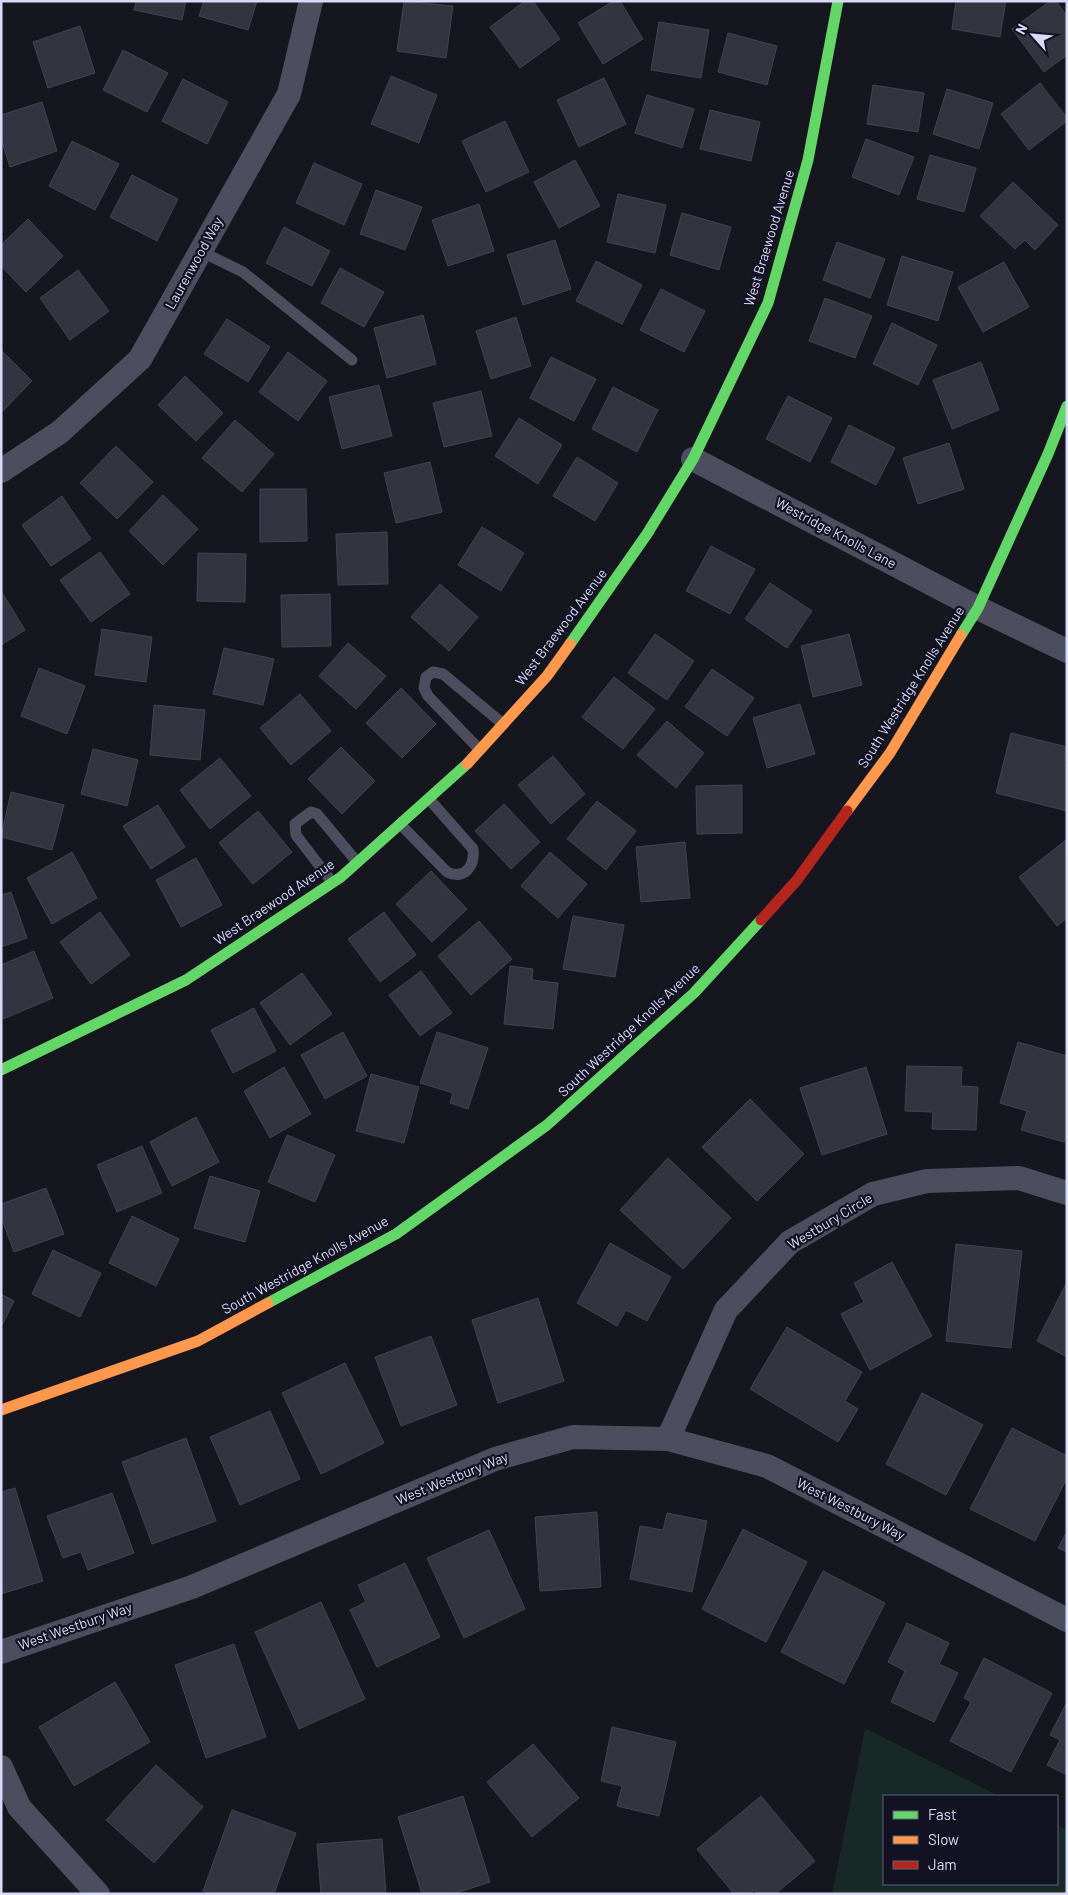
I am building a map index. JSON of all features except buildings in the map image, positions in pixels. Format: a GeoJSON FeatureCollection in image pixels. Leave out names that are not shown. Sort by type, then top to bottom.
{"type":"FeatureCollection","features":[{"type":"Feature","properties":{"kind":"street","name":"Laurenwood Way"},"geometry":{"type":"LineString","coordinates":[[1,471],[60,432],[140,359],[289,94],[311,1]]}},
{"type":"Feature","properties":{"kind":"street","name":"West Braewood Avenue"},"geometry":{"type":"LineString","coordinates":[[1,1070],[186,980],[332,882],[400,824],[480,750],[547,676],[648,534],[694,459],[768,303],[808,160],[838,1]]}},
{"type":"Feature","properties":{"kind":"street","name":"South Westridge Knolls Avenue"},"geometry":{"type":"LineString","coordinates":[[1,1410],[198,1341],[396,1234],[547,1125],[694,993],[797,880],[890,753],[978,608],[1048,454],[1067,406]]}},
{"type":"Feature","properties":{"kind":"street","name":"Westridge Knolls Lane"},"geometry":{"type":"LineString","coordinates":[[694,459],[978,608],[1067,651]]}},
{"type":"Feature","properties":{"kind":"street","name":"Westbury Circle"},"geometry":{"type":"LineString","coordinates":[[668,1439],[726,1310],[790,1242],[874,1194],[927,1181],[1019,1178],[1067,1193]]}},
{"type":"Feature","properties":{"kind":"street","name":"West Westbury Way"},"geometry":{"type":"LineString","coordinates":[[1,1652],[192,1587],[495,1459],[573,1437],[668,1439],[767,1466],[1067,1620]]}},
{"type":"Feature","properties":{"kind":"street"},"geometry":{"type":"LineString","coordinates":[[1,1767],[19,1807],[98,1894]]}},
{"type":"Feature","properties":{"kind":"lane"},"geometry":{"type":"LineString","coordinates":[[200,251],[243,272],[352,360]]}},
{"type":"Feature","properties":{"kind":"lane"},"geometry":{"type":"LineString","coordinates":[[480,750],[428,696],[424,688],[426,677],[433,672],[443,674],[504,724]]}},
{"type":"Feature","properties":{"kind":"lane"},"geometry":{"type":"LineString","coordinates":[[400,824],[447,872],[454,876],[461,876],[471,867],[474,859],[473,849],[428,798]]}},
{"type":"Feature","properties":{"kind":"lane"},"geometry":{"type":"LineString","coordinates":[[332,882],[296,835],[295,824],[306,813],[317,814],[357,862]]}},
{"type":"Feature","properties":{"kind":"green space"},"geometry":{"type":"Polygon","coordinates":[[[865,1728],[997,1795],[883,1795],[883,1885],[1058,1885],[1058,1826],[1067,1830],[1067,1894],[832,1894],[865,1728]]]}},
{"type":"Feature","properties":{"kind":"traffic: fast"},"geometry":{"type":"LineString","coordinates":[[570,644],[647,534],[693,459],[768,303],[808,160],[838,1]]}},
{"type":"Feature","properties":{"kind":"traffic: fast"},"geometry":{"type":"LineString","coordinates":[[961,635],[978,608],[1048,454],[1067,406]]}},
{"type":"Feature","properties":{"kind":"traffic: fast"},"geometry":{"type":"LineString","coordinates":[[1,1070],[186,980],[341,877],[467,764]]}},
{"type":"Feature","properties":{"kind":"traffic: fast"},"geometry":{"type":"LineString","coordinates":[[268,1303],[396,1234],[547,1125],[694,993],[761,920]]}},
{"type":"Feature","properties":{"kind":"traffic: slow"},"geometry":{"type":"LineString","coordinates":[[847,811],[890,753],[961,635]]}},
{"type":"Feature","properties":{"kind":"traffic: slow"},"geometry":{"type":"LineString","coordinates":[[467,764],[547,676],[570,644]]}},
{"type":"Feature","properties":{"kind":"traffic: slow"},"geometry":{"type":"LineString","coordinates":[[1,1410],[198,1341],[268,1303]]}},
{"type":"Feature","properties":{"kind":"traffic: jam"},"geometry":{"type":"LineString","coordinates":[[761,920],[797,880],[847,811]]}}]}
